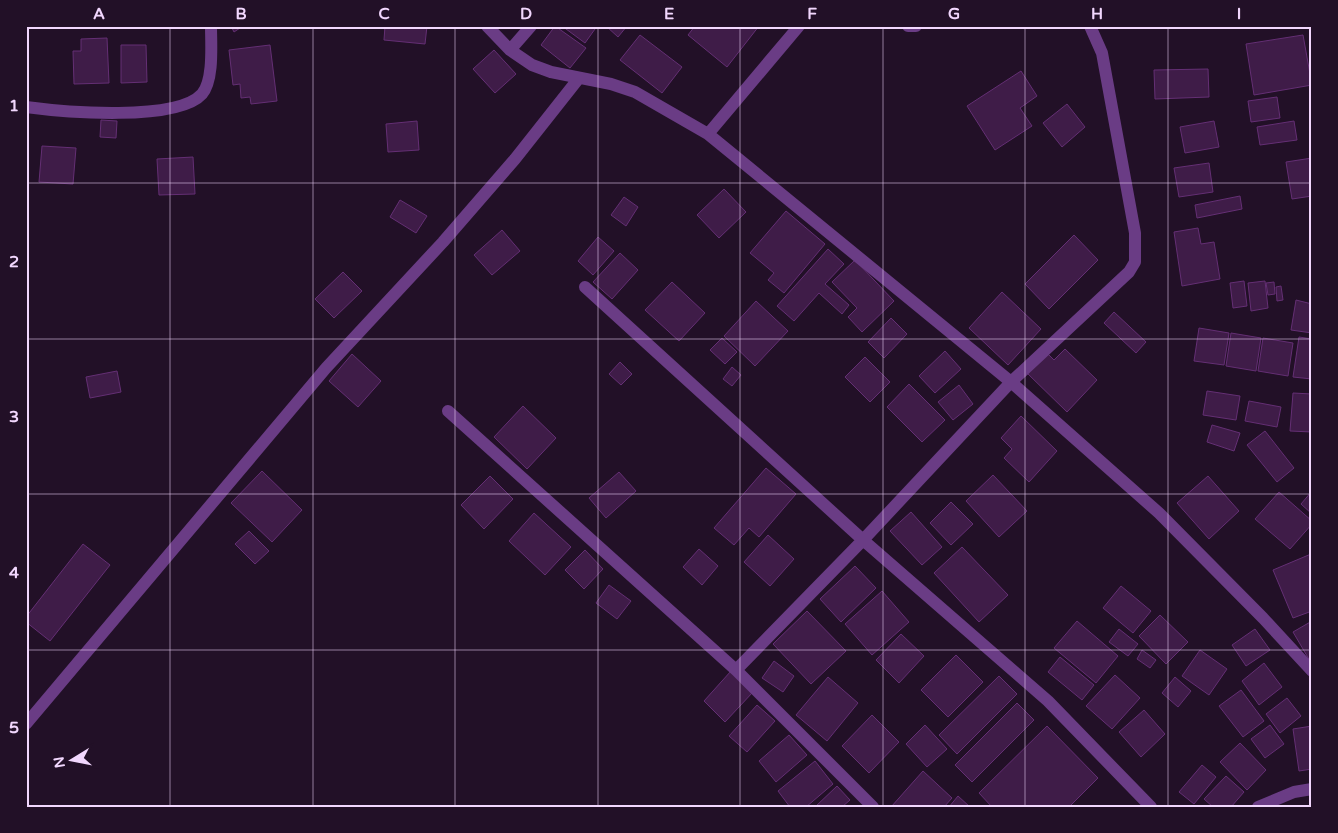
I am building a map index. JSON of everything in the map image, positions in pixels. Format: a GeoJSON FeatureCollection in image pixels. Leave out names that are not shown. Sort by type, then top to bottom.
{"type":"FeatureCollection","features":[{"type":"Feature","properties":{"kind":"street"},"geometry":{"type":"LineString","coordinates":[[26,107],[112,113],[168,108],[191,102],[202,93],[208,82],[211,26]]}},
{"type":"Feature","properties":{"kind":"street"},"geometry":{"type":"LineString","coordinates":[[486,26],[510,50],[532,65],[579,78],[611,84],[635,92],[708,134],[1011,382],[1159,513],[1263,618],[1312,671]]}},
{"type":"Feature","properties":{"kind":"street"},"geometry":{"type":"LineString","coordinates":[[510,50],[531,26]]}},
{"type":"Feature","properties":{"kind":"street"},"geometry":{"type":"LineString","coordinates":[[708,134],[799,26]]}},
{"type":"Feature","properties":{"kind":"street"},"geometry":{"type":"LineString","coordinates":[[908,26],[916,26]]}},
{"type":"Feature","properties":{"kind":"street"},"geometry":{"type":"LineString","coordinates":[[736,670],[863,540],[1011,382],[1122,281],[1135,262],[1135,233],[1102,53],[1090,26]]}},
{"type":"Feature","properties":{"kind":"street"},"geometry":{"type":"LineString","coordinates":[[26,724],[326,368],[444,242],[515,159],[579,78]]}},
{"type":"Feature","properties":{"kind":"street"},"geometry":{"type":"LineString","coordinates":[[585,287],[863,540],[1048,701],[1151,807]]}},
{"type":"Feature","properties":{"kind":"street"},"geometry":{"type":"LineString","coordinates":[[448,411],[736,670],[873,807]]}},
{"type":"Feature","properties":{"kind":"street"},"geometry":{"type":"LineString","coordinates":[[1258,807],[1294,792],[1312,789]]}},
{"type":"Feature","properties":{"kind":"building"},"geometry":{"type":"Polygon","coordinates":[[[231,26],[243,26],[234,32],[231,26]]]}},
{"type":"Feature","properties":{"kind":"building"},"geometry":{"type":"Polygon","coordinates":[[[385,26],[427,26],[425,44],[384,40],[385,26]]]}},
{"type":"Feature","properties":{"kind":"building"},"geometry":{"type":"Polygon","coordinates":[[[555,26],[586,48],[570,68],[541,45],[555,26]]]}},
{"type":"Feature","properties":{"kind":"building"},"geometry":{"type":"Polygon","coordinates":[[[562,26],[591,26],[595,29],[585,43],[562,26]]]}},
{"type":"Feature","properties":{"kind":"building"},"geometry":{"type":"Polygon","coordinates":[[[606,26],[627,26],[618,37],[606,26]]]}},
{"type":"Feature","properties":{"kind":"building"},"geometry":{"type":"Polygon","coordinates":[[[695,26],[759,26],[727,67],[688,35],[695,26]]]}},
{"type":"Feature","properties":{"kind":"building"},"geometry":{"type":"Polygon","coordinates":[[[640,35],[682,67],[662,93],[620,60],[640,35]]]}},
{"type":"Feature","properties":{"kind":"building"},"geometry":{"type":"Polygon","coordinates":[[[1303,35],[1312,85],[1254,95],[1246,44],[1303,35]]]}},
{"type":"Feature","properties":{"kind":"building"},"geometry":{"type":"Polygon","coordinates":[[[107,38],[109,83],[74,84],[73,51],[81,51],[81,39],[107,38]]]}},
{"type":"Feature","properties":{"kind":"building"},"geometry":{"type":"Polygon","coordinates":[[[121,45],[146,45],[147,82],[121,83],[121,45]]]}},
{"type":"Feature","properties":{"kind":"building"},"geometry":{"type":"Polygon","coordinates":[[[270,45],[277,101],[251,104],[250,97],[241,98],[240,84],[233,85],[229,50],[270,45]]]}},
{"type":"Feature","properties":{"kind":"building"},"geometry":{"type":"Polygon","coordinates":[[[494,50],[516,74],[495,93],[473,69],[494,50]]]}},
{"type":"Feature","properties":{"kind":"building"},"geometry":{"type":"Polygon","coordinates":[[[1208,69],[1209,97],[1155,99],[1154,70],[1208,69]]]}},
{"type":"Feature","properties":{"kind":"building"},"geometry":{"type":"Polygon","coordinates":[[[1021,71],[1037,96],[1020,108],[1032,126],[995,150],[967,106],[1021,71]]]}},
{"type":"Feature","properties":{"kind":"building"},"geometry":{"type":"Polygon","coordinates":[[[1277,97],[1280,118],[1251,122],[1248,101],[1277,97]]]}},
{"type":"Feature","properties":{"kind":"building"},"geometry":{"type":"Polygon","coordinates":[[[1067,104],[1085,127],[1062,147],[1043,123],[1067,104]]]}},
{"type":"Feature","properties":{"kind":"building"},"geometry":{"type":"Polygon","coordinates":[[[101,120],[117,121],[116,138],[100,137],[101,120]]]}},
{"type":"Feature","properties":{"kind":"building"},"geometry":{"type":"Polygon","coordinates":[[[417,121],[419,150],[388,152],[386,124],[417,121]]]}},
{"type":"Feature","properties":{"kind":"building"},"geometry":{"type":"Polygon","coordinates":[[[1214,121],[1219,147],[1185,153],[1180,127],[1214,121]]]}},
{"type":"Feature","properties":{"kind":"building"},"geometry":{"type":"Polygon","coordinates":[[[1294,121],[1297,140],[1260,145],[1257,127],[1294,121]]]}},
{"type":"Feature","properties":{"kind":"building"},"geometry":{"type":"Polygon","coordinates":[[[42,146],[76,148],[73,184],[39,182],[42,146]]]}},
{"type":"Feature","properties":{"kind":"building"},"geometry":{"type":"Polygon","coordinates":[[[193,157],[195,194],[159,195],[157,159],[193,157]]]}},
{"type":"Feature","properties":{"kind":"building"},"geometry":{"type":"Polygon","coordinates":[[[1312,158],[1312,196],[1292,199],[1286,162],[1312,158]]]}},
{"type":"Feature","properties":{"kind":"building"},"geometry":{"type":"Polygon","coordinates":[[[1209,163],[1213,192],[1179,197],[1174,168],[1209,163]]]}},
{"type":"Feature","properties":{"kind":"building"},"geometry":{"type":"Polygon","coordinates":[[[724,189],[746,212],[719,238],[697,215],[724,189]]]}},
{"type":"Feature","properties":{"kind":"building"},"geometry":{"type":"Polygon","coordinates":[[[1240,196],[1242,209],[1197,218],[1195,205],[1240,196]]]}},
{"type":"Feature","properties":{"kind":"building"},"geometry":{"type":"Polygon","coordinates":[[[624,197],[638,207],[626,226],[611,215],[624,197]]]}},
{"type":"Feature","properties":{"kind":"building"},"geometry":{"type":"Polygon","coordinates":[[[400,200],[427,216],[416,233],[390,217],[400,200]]]}},
{"type":"Feature","properties":{"kind":"building"},"geometry":{"type":"Polygon","coordinates":[[[786,211],[825,244],[784,293],[768,280],[774,273],[750,253],[786,211]]]}},
{"type":"Feature","properties":{"kind":"building"},"geometry":{"type":"Polygon","coordinates":[[[1198,228],[1201,244],[1214,242],[1220,279],[1182,286],[1174,232],[1198,228]]]}},
{"type":"Feature","properties":{"kind":"building"},"geometry":{"type":"Polygon","coordinates":[[[502,230],[520,251],[492,275],[474,255],[502,230]]]}},
{"type":"Feature","properties":{"kind":"building"},"geometry":{"type":"Polygon","coordinates":[[[1074,235],[1098,260],[1049,309],[1025,284],[1074,235]]]}},
{"type":"Feature","properties":{"kind":"building"},"geometry":{"type":"Polygon","coordinates":[[[598,237],[614,251],[593,275],[578,261],[598,237]]]}},
{"type":"Feature","properties":{"kind":"building"},"geometry":{"type":"Polygon","coordinates":[[[828,249],[844,264],[825,284],[849,305],[842,314],[819,293],[794,321],[777,306],[828,249]]]}},
{"type":"Feature","properties":{"kind":"building"},"geometry":{"type":"Polygon","coordinates":[[[620,253],[638,270],[612,299],[593,282],[620,253]]]}},
{"type":"Feature","properties":{"kind":"building"},"geometry":{"type":"Polygon","coordinates":[[[855,260],[894,301],[862,332],[848,317],[857,308],[832,282],[855,260]]]}},
{"type":"Feature","properties":{"kind":"building"},"geometry":{"type":"Polygon","coordinates":[[[343,272],[362,291],[334,318],[315,299],[343,272]]]}},
{"type":"Feature","properties":{"kind":"building"},"geometry":{"type":"Polygon","coordinates":[[[1244,281],[1247,306],[1233,308],[1230,283],[1244,281]]]}},
{"type":"Feature","properties":{"kind":"building"},"geometry":{"type":"Polygon","coordinates":[[[1265,281],[1268,308],[1251,311],[1248,283],[1265,281]]]}},
{"type":"Feature","properties":{"kind":"building"},"geometry":{"type":"Polygon","coordinates":[[[672,282],[705,313],[679,341],[645,310],[672,282]]]}},
{"type":"Feature","properties":{"kind":"building"},"geometry":{"type":"Polygon","coordinates":[[[1274,282],[1275,294],[1268,295],[1266,283],[1274,282]]]}},
{"type":"Feature","properties":{"kind":"building"},"geometry":{"type":"Polygon","coordinates":[[[1281,286],[1283,300],[1277,301],[1276,287],[1281,286]]]}},
{"type":"Feature","properties":{"kind":"building"},"geometry":{"type":"Polygon","coordinates":[[[1002,292],[1041,329],[1008,365],[969,328],[1002,292]]]}},
{"type":"Feature","properties":{"kind":"building"},"geometry":{"type":"Polygon","coordinates":[[[1296,300],[1312,304],[1312,333],[1291,330],[1296,300]]]}},
{"type":"Feature","properties":{"kind":"building"},"geometry":{"type":"Polygon","coordinates":[[[756,301],[788,331],[755,366],[724,336],[756,301]]]}},
{"type":"Feature","properties":{"kind":"building"},"geometry":{"type":"Polygon","coordinates":[[[1114,312],[1146,342],[1136,353],[1104,323],[1114,312]]]}},
{"type":"Feature","properties":{"kind":"building"},"geometry":{"type":"Polygon","coordinates":[[[891,318],[907,334],[884,358],[868,342],[891,318]]]}},
{"type":"Feature","properties":{"kind":"building"},"geometry":{"type":"Polygon","coordinates":[[[1199,328],[1229,333],[1224,365],[1194,361],[1199,328]]]}},
{"type":"Feature","properties":{"kind":"building"},"geometry":{"type":"Polygon","coordinates":[[[1231,333],[1261,338],[1256,371],[1226,366],[1231,333]]]}},
{"type":"Feature","properties":{"kind":"building"},"geometry":{"type":"Polygon","coordinates":[[[1299,337],[1312,339],[1312,379],[1293,377],[1299,337]]]}},
{"type":"Feature","properties":{"kind":"building"},"geometry":{"type":"Polygon","coordinates":[[[722,338],[737,352],[725,364],[710,350],[722,338]]]}},
{"type":"Feature","properties":{"kind":"building"},"geometry":{"type":"Polygon","coordinates":[[[1263,338],[1293,343],[1288,376],[1258,371],[1263,338]]]}},
{"type":"Feature","properties":{"kind":"building"},"geometry":{"type":"Polygon","coordinates":[[[1065,349],[1097,380],[1067,412],[1027,373],[1047,353],[1054,360],[1065,349]]]}},
{"type":"Feature","properties":{"kind":"building"},"geometry":{"type":"Polygon","coordinates":[[[945,351],[961,369],[935,393],[919,376],[945,351]]]}},
{"type":"Feature","properties":{"kind":"building"},"geometry":{"type":"Polygon","coordinates":[[[352,354],[381,381],[358,407],[329,381],[352,354]]]}},
{"type":"Feature","properties":{"kind":"building"},"geometry":{"type":"Polygon","coordinates":[[[865,357],[890,382],[870,402],[845,377],[865,357]]]}},
{"type":"Feature","properties":{"kind":"building"},"geometry":{"type":"Polygon","coordinates":[[[620,362],[632,374],[621,385],[609,374],[620,362]]]}},
{"type":"Feature","properties":{"kind":"building"},"geometry":{"type":"Polygon","coordinates":[[[732,367],[741,375],[732,386],[723,379],[732,367]]]}},
{"type":"Feature","properties":{"kind":"building"},"geometry":{"type":"Polygon","coordinates":[[[117,371],[121,392],[90,398],[86,377],[117,371]]]}},
{"type":"Feature","properties":{"kind":"building"},"geometry":{"type":"Polygon","coordinates":[[[909,384],[945,420],[922,442],[887,407],[909,384]]]}},
{"type":"Feature","properties":{"kind":"building"},"geometry":{"type":"Polygon","coordinates":[[[959,385],[973,404],[953,420],[938,402],[959,385]]]}},
{"type":"Feature","properties":{"kind":"building"},"geometry":{"type":"Polygon","coordinates":[[[1207,391],[1240,396],[1236,420],[1203,415],[1207,391]]]}},
{"type":"Feature","properties":{"kind":"building"},"geometry":{"type":"Polygon","coordinates":[[[1293,393],[1312,394],[1312,432],[1290,431],[1293,393]]]}},
{"type":"Feature","properties":{"kind":"building"},"geometry":{"type":"Polygon","coordinates":[[[1249,401],[1281,407],[1277,427],[1245,421],[1249,401]]]}},
{"type":"Feature","properties":{"kind":"building"},"geometry":{"type":"Polygon","coordinates":[[[523,406],[556,438],[527,469],[494,437],[523,406]]]}},
{"type":"Feature","properties":{"kind":"building"},"geometry":{"type":"Polygon","coordinates":[[[1021,416],[1057,451],[1029,482],[1004,458],[1012,449],[1001,438],[1021,416]]]}},
{"type":"Feature","properties":{"kind":"building"},"geometry":{"type":"Polygon","coordinates":[[[1212,425],[1240,433],[1234,451],[1207,442],[1212,425]]]}},
{"type":"Feature","properties":{"kind":"building"},"geometry":{"type":"Polygon","coordinates":[[[1265,431],[1294,468],[1277,482],[1247,445],[1265,431]]]}},
{"type":"Feature","properties":{"kind":"building"},"geometry":{"type":"Polygon","coordinates":[[[766,468],[796,494],[759,537],[749,528],[734,545],[714,528],[766,468]]]}},
{"type":"Feature","properties":{"kind":"building"},"geometry":{"type":"Polygon","coordinates":[[[262,471],[302,510],[272,542],[231,503],[262,471]]]}},
{"type":"Feature","properties":{"kind":"building"},"geometry":{"type":"Polygon","coordinates":[[[619,472],[636,491],[606,518],[589,498],[619,472]]]}},
{"type":"Feature","properties":{"kind":"building"},"geometry":{"type":"Polygon","coordinates":[[[993,475],[1027,511],[999,537],[966,501],[993,475]]]}},
{"type":"Feature","properties":{"kind":"building"},"geometry":{"type":"Polygon","coordinates":[[[490,476],[513,499],[484,529],[461,505],[490,476]]]}},
{"type":"Feature","properties":{"kind":"building"},"geometry":{"type":"Polygon","coordinates":[[[1208,476],[1239,511],[1209,539],[1177,503],[1208,476]]]}},
{"type":"Feature","properties":{"kind":"building"},"geometry":{"type":"Polygon","coordinates":[[[1312,491],[1312,514],[1301,504],[1312,491]]]}},
{"type":"Feature","properties":{"kind":"building"},"geometry":{"type":"Polygon","coordinates":[[[1279,492],[1312,521],[1312,524],[1290,549],[1255,519],[1279,492]]]}},
{"type":"Feature","properties":{"kind":"building"},"geometry":{"type":"Polygon","coordinates":[[[951,502],[973,524],[951,545],[930,523],[951,502]]]}},
{"type":"Feature","properties":{"kind":"building"},"geometry":{"type":"Polygon","coordinates":[[[911,512],[942,547],[922,565],[890,531],[911,512]]]}},
{"type":"Feature","properties":{"kind":"building"},"geometry":{"type":"Polygon","coordinates":[[[534,513],[571,547],[545,575],[509,541],[534,513]]]}},
{"type":"Feature","properties":{"kind":"building"},"geometry":{"type":"Polygon","coordinates":[[[249,531],[269,551],[255,564],[235,544],[249,531]]]}},
{"type":"Feature","properties":{"kind":"building"},"geometry":{"type":"Polygon","coordinates":[[[768,535],[794,559],[770,586],[744,562],[768,535]]]}},
{"type":"Feature","properties":{"kind":"building"},"geometry":{"type":"Polygon","coordinates":[[[83,544],[110,565],[50,641],[26,622],[26,617],[83,544]]]}},
{"type":"Feature","properties":{"kind":"building"},"geometry":{"type":"Polygon","coordinates":[[[962,547],[1008,595],[979,622],[934,573],[962,547]]]}},
{"type":"Feature","properties":{"kind":"building"},"geometry":{"type":"Polygon","coordinates":[[[699,549],[718,566],[702,585],[683,567],[699,549]]]}},
{"type":"Feature","properties":{"kind":"building"},"geometry":{"type":"Polygon","coordinates":[[[585,550],[603,569],[584,589],[565,570],[585,550]]]}},
{"type":"Feature","properties":{"kind":"building"},"geometry":{"type":"Polygon","coordinates":[[[1311,554],[1312,611],[1293,618],[1273,570],[1311,554]]]}},
{"type":"Feature","properties":{"kind":"building"},"geometry":{"type":"Polygon","coordinates":[[[855,566],[876,588],[841,622],[820,599],[855,566]]]}},
{"type":"Feature","properties":{"kind":"building"},"geometry":{"type":"Polygon","coordinates":[[[609,585],[631,601],[617,619],[596,603],[609,585]]]}},
{"type":"Feature","properties":{"kind":"building"},"geometry":{"type":"Polygon","coordinates":[[[1121,586],[1151,611],[1133,633],[1103,608],[1121,586]]]}},
{"type":"Feature","properties":{"kind":"building"},"geometry":{"type":"Polygon","coordinates":[[[882,591],[909,622],[872,655],[845,624],[882,591]]]}},
{"type":"Feature","properties":{"kind":"building"},"geometry":{"type":"Polygon","coordinates":[[[807,611],[846,651],[811,684],[773,644],[807,611]]]}},
{"type":"Feature","properties":{"kind":"building"},"geometry":{"type":"Polygon","coordinates":[[[1160,615],[1188,642],[1166,664],[1139,636],[1160,615]]]}},
{"type":"Feature","properties":{"kind":"building"},"geometry":{"type":"Polygon","coordinates":[[[1077,621],[1118,656],[1096,683],[1054,648],[1077,621]]]}},
{"type":"Feature","properties":{"kind":"building"},"geometry":{"type":"Polygon","coordinates":[[[1312,621],[1312,660],[1310,661],[1293,632],[1312,621]]]}},
{"type":"Feature","properties":{"kind":"building"},"geometry":{"type":"Polygon","coordinates":[[[1119,629],[1138,644],[1128,656],[1109,642],[1119,629]]]}},
{"type":"Feature","properties":{"kind":"building"},"geometry":{"type":"Polygon","coordinates":[[[1255,629],[1270,650],[1246,666],[1232,645],[1255,629]]]}},
{"type":"Feature","properties":{"kind":"building"},"geometry":{"type":"Polygon","coordinates":[[[901,634],[924,656],[899,683],[876,660],[901,634]]]}},
{"type":"Feature","properties":{"kind":"building"},"geometry":{"type":"Polygon","coordinates":[[[1142,650],[1156,660],[1150,668],[1137,659],[1142,650]]]}},
{"type":"Feature","properties":{"kind":"building"},"geometry":{"type":"Polygon","coordinates":[[[1200,650],[1227,669],[1209,695],[1182,676],[1200,650]]]}},
{"type":"Feature","properties":{"kind":"building"},"geometry":{"type":"Polygon","coordinates":[[[956,655],[983,682],[948,717],[921,690],[956,655]]]}},
{"type":"Feature","properties":{"kind":"building"},"geometry":{"type":"Polygon","coordinates":[[[1060,657],[1094,685],[1082,700],[1048,672],[1060,657]]]}},
{"type":"Feature","properties":{"kind":"building"},"geometry":{"type":"Polygon","coordinates":[[[774,661],[794,676],[783,692],[762,678],[774,661]]]}},
{"type":"Feature","properties":{"kind":"building"},"geometry":{"type":"Polygon","coordinates":[[[1264,663],[1282,687],[1259,705],[1242,681],[1264,663]]]}},
{"type":"Feature","properties":{"kind":"building"},"geometry":{"type":"Polygon","coordinates":[[[731,671],[753,692],[725,722],[704,701],[731,671]]]}},
{"type":"Feature","properties":{"kind":"building"},"geometry":{"type":"Polygon","coordinates":[[[1115,675],[1140,698],[1112,729],[1086,706],[1115,675]]]}},
{"type":"Feature","properties":{"kind":"building"},"geometry":{"type":"Polygon","coordinates":[[[999,676],[1017,694],[957,754],[939,735],[999,676]]]}},
{"type":"Feature","properties":{"kind":"building"},"geometry":{"type":"Polygon","coordinates":[[[828,677],[858,703],[827,741],[796,715],[828,677]]]}},
{"type":"Feature","properties":{"kind":"building"},"geometry":{"type":"Polygon","coordinates":[[[1175,677],[1191,691],[1178,707],[1162,693],[1175,677]]]}},
{"type":"Feature","properties":{"kind":"building"},"geometry":{"type":"Polygon","coordinates":[[[1241,690],[1264,721],[1243,737],[1219,706],[1241,690]]]}},
{"type":"Feature","properties":{"kind":"building"},"geometry":{"type":"Polygon","coordinates":[[[1287,698],[1301,716],[1280,733],[1266,714],[1287,698]]]}},
{"type":"Feature","properties":{"kind":"building"},"geometry":{"type":"Polygon","coordinates":[[[1017,703],[1034,720],[972,782],[955,765],[1017,703]]]}},
{"type":"Feature","properties":{"kind":"building"},"geometry":{"type":"Polygon","coordinates":[[[757,705],[775,721],[747,752],[729,736],[757,705]]]}},
{"type":"Feature","properties":{"kind":"building"},"geometry":{"type":"Polygon","coordinates":[[[1144,710],[1165,734],[1141,757],[1119,732],[1144,710]]]}},
{"type":"Feature","properties":{"kind":"building"},"geometry":{"type":"Polygon","coordinates":[[[872,715],[899,742],[869,773],[842,746],[872,715]]]}},
{"type":"Feature","properties":{"kind":"building"},"geometry":{"type":"Polygon","coordinates":[[[925,725],[947,749],[927,767],[906,744],[925,725]]]}},
{"type":"Feature","properties":{"kind":"building"},"geometry":{"type":"Polygon","coordinates":[[[1270,725],[1284,744],[1265,758],[1251,739],[1270,725]]]}},
{"type":"Feature","properties":{"kind":"building"},"geometry":{"type":"Polygon","coordinates":[[[1047,726],[1098,778],[1069,807],[992,807],[979,793],[1047,726]]]}},
{"type":"Feature","properties":{"kind":"building"},"geometry":{"type":"Polygon","coordinates":[[[1312,726],[1312,769],[1299,771],[1293,729],[1312,726]]]}},
{"type":"Feature","properties":{"kind":"building"},"geometry":{"type":"Polygon","coordinates":[[[789,735],[807,755],[776,782],[759,761],[789,735]]]}},
{"type":"Feature","properties":{"kind":"building"},"geometry":{"type":"Polygon","coordinates":[[[1240,743],[1266,770],[1247,790],[1220,762],[1240,743]]]}},
{"type":"Feature","properties":{"kind":"building"},"geometry":{"type":"Polygon","coordinates":[[[815,761],[833,784],[806,807],[790,807],[778,791],[815,761]]]}},
{"type":"Feature","properties":{"kind":"building"},"geometry":{"type":"Polygon","coordinates":[[[1202,765],[1216,777],[1194,804],[1179,792],[1202,765]]]}},
{"type":"Feature","properties":{"kind":"building"},"geometry":{"type":"Polygon","coordinates":[[[923,771],[952,798],[944,807],[891,807],[923,771]]]}},
{"type":"Feature","properties":{"kind":"building"},"geometry":{"type":"Polygon","coordinates":[[[1226,776],[1244,792],[1231,807],[1213,807],[1204,799],[1226,776]]]}},
{"type":"Feature","properties":{"kind":"building"},"geometry":{"type":"Polygon","coordinates":[[[837,786],[850,800],[842,807],[815,807],[837,786]]]}},
{"type":"Feature","properties":{"kind":"building"},"geometry":{"type":"Polygon","coordinates":[[[958,796],[970,807],[949,807],[958,796]]]}}]}
